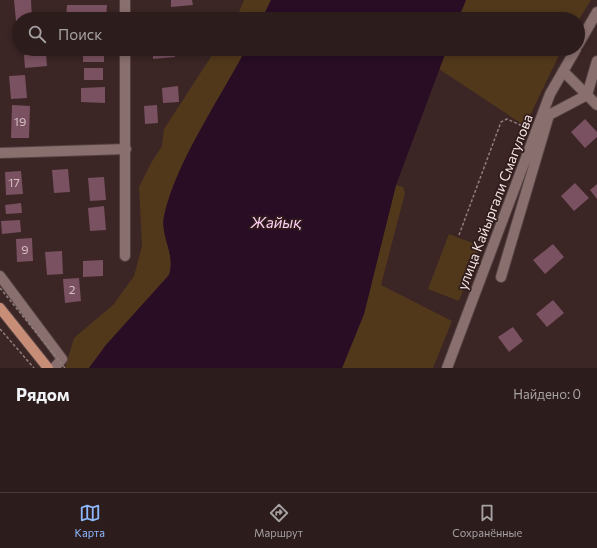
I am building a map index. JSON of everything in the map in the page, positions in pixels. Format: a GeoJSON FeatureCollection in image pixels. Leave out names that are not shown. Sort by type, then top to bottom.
{"type":"FeatureCollection","features":[{"type":"Feature","properties":{"kind":"main road"},"geometry":{"type":"LineString","coordinates":[[0,308],[48,368]]}},
{"type":"Feature","properties":{"kind":"street"},"geometry":{"type":"LineString","coordinates":[[125,0],[125,12]]}},
{"type":"Feature","properties":{"kind":"street"},"geometry":{"type":"LineString","coordinates":[[585,33],[597,12]]}},
{"type":"Feature","properties":{"kind":"street"},"geometry":{"type":"LineString","coordinates":[[125,56],[125,256]]}},
{"type":"Feature","properties":{"kind":"street","name":"улица Кайыргали Смагулова"},"geometry":{"type":"LineString","coordinates":[[447,368],[550,94],[572,56]]}},
{"type":"Feature","properties":{"kind":"street"},"geometry":{"type":"LineString","coordinates":[[500,277],[549,115],[587,95],[597,61]]}},
{"type":"Feature","properties":{"kind":"street"},"geometry":{"type":"LineString","coordinates":[[564,71],[597,105]]}},
{"type":"Feature","properties":{"kind":"street"},"geometry":{"type":"LineString","coordinates":[[0,153],[126,149]]}},
{"type":"Feature","properties":{"kind":"street"},"geometry":{"type":"LineString","coordinates":[[0,276],[64,363],[54,368]]}},
{"type":"Feature","properties":{"kind":"path"},"geometry":{"type":"LineString","coordinates":[[459,235],[501,122],[507,119],[524,127]]}},
{"type":"Feature","properties":{"kind":"path"},"geometry":{"type":"LineString","coordinates":[[0,288],[64,363]]}},
{"type":"Feature","properties":{"kind":"path"},"geometry":{"type":"LineString","coordinates":[[0,329],[34,368]]}},
{"type":"Feature","properties":{"kind":"shaded area"},"geometry":{"type":"Polygon","coordinates":[[[244,0],[271,0],[265,12],[239,12],[244,0]]]}},
{"type":"Feature","properties":{"kind":"shaded area"},"geometry":{"type":"Polygon","coordinates":[[[466,0],[591,0],[584,12],[461,12],[466,0]]]}},
{"type":"Feature","properties":{"kind":"shaded area"},"geometry":{"type":"Polygon","coordinates":[[[211,56],[242,56],[189,153],[180,171],[167,206],[163,224],[171,260],[169,275],[106,345],[89,368],[65,368],[74,338],[113,305],[134,276],[142,246],[139,187],[151,163],[162,146],[164,129],[211,56]]]}},
{"type":"Feature","properties":{"kind":"shaded area"},"geometry":{"type":"Polygon","coordinates":[[[444,56],[559,56],[525,126],[439,69],[444,56]]]}},
{"type":"Feature","properties":{"kind":"shaded area"},"geometry":{"type":"Polygon","coordinates":[[[396,185],[403,187],[405,193],[381,285],[452,321],[433,368],[342,368],[364,314],[396,185]]]}},
{"type":"Feature","properties":{"kind":"shaded area"},"geometry":{"type":"Polygon","coordinates":[[[449,234],[480,246],[459,301],[428,289],[449,234]]]}},
{"type":"Feature","properties":{"kind":"water"},"geometry":{"type":"Polygon","coordinates":[[[271,0],[466,0],[461,12],[265,12],[271,0]]]}},
{"type":"Feature","properties":{"kind":"water","name":"Жайық"},"geometry":{"type":"Polygon","coordinates":[[[242,56],[444,56],[396,185],[364,314],[342,368],[89,368],[106,345],[169,275],[171,260],[163,224],[170,195],[188,152],[242,56]]]}},
{"type":"Feature","properties":{"kind":"building"},"geometry":{"type":"Polygon","coordinates":[[[14,0],[31,0],[32,12],[15,12],[14,0]]]}},
{"type":"Feature","properties":{"kind":"building"},"geometry":{"type":"Polygon","coordinates":[[[171,0],[192,0],[193,5],[171,7],[171,0]]]}},
{"type":"Feature","properties":{"kind":"building"},"geometry":{"type":"Polygon","coordinates":[[[67,5],[107,5],[106,12],[66,12],[67,5]]]}},
{"type":"Feature","properties":{"kind":"building"},"geometry":{"type":"Polygon","coordinates":[[[24,56],[46,56],[47,66],[25,68],[24,56]]]}},
{"type":"Feature","properties":{"kind":"building"},"geometry":{"type":"Polygon","coordinates":[[[83,56],[104,56],[104,62],[83,62],[83,56]]]}},
{"type":"Feature","properties":{"kind":"building"},"geometry":{"type":"Polygon","coordinates":[[[153,56],[175,57],[153,59],[153,56]]]}},
{"type":"Feature","properties":{"kind":"building"},"geometry":{"type":"Polygon","coordinates":[[[84,68],[103,68],[103,80],[84,80],[84,68]]]}},
{"type":"Feature","properties":{"kind":"building"},"geometry":{"type":"Polygon","coordinates":[[[25,75],[27,98],[11,99],[9,76],[25,75]]]}},
{"type":"Feature","properties":{"kind":"building"},"geometry":{"type":"Polygon","coordinates":[[[178,86],[179,102],[163,103],[162,88],[178,86]]]}},
{"type":"Feature","properties":{"kind":"building"},"geometry":{"type":"Polygon","coordinates":[[[105,87],[105,103],[81,102],[81,88],[105,87]]]}},
{"type":"Feature","properties":{"kind":"building"},"geometry":{"type":"Polygon","coordinates":[[[12,105],[30,106],[29,138],[11,138],[12,105]]]}},
{"type":"Feature","properties":{"kind":"building"},"geometry":{"type":"Polygon","coordinates":[[[157,105],[158,123],[145,124],[144,106],[157,105]]]}},
{"type":"Feature","properties":{"kind":"building"},"geometry":{"type":"Polygon","coordinates":[[[585,119],[597,132],[597,137],[585,148],[571,132],[585,119]]]}},
{"type":"Feature","properties":{"kind":"building"},"geometry":{"type":"Polygon","coordinates":[[[68,169],[70,192],[54,193],[52,170],[68,169]]]}},
{"type":"Feature","properties":{"kind":"building"},"geometry":{"type":"Polygon","coordinates":[[[21,171],[23,194],[6,195],[5,172],[21,171]]]}},
{"type":"Feature","properties":{"kind":"building"},"geometry":{"type":"Polygon","coordinates":[[[104,177],[106,200],[90,201],[88,178],[104,177]]]}},
{"type":"Feature","properties":{"kind":"building"},"geometry":{"type":"Polygon","coordinates":[[[575,183],[589,198],[574,211],[561,196],[575,183]]]}},
{"type":"Feature","properties":{"kind":"building"},"geometry":{"type":"Polygon","coordinates":[[[597,184],[597,199],[590,190],[597,184]]]}},
{"type":"Feature","properties":{"kind":"building"},"geometry":{"type":"Polygon","coordinates":[[[21,203],[22,213],[6,214],[5,205],[21,203]]]}},
{"type":"Feature","properties":{"kind":"building"},"geometry":{"type":"Polygon","coordinates":[[[104,206],[106,230],[90,231],[88,208],[104,206]]]}},
{"type":"Feature","properties":{"kind":"building"},"geometry":{"type":"Polygon","coordinates":[[[20,220],[21,232],[2,234],[1,221],[20,220]]]}},
{"type":"Feature","properties":{"kind":"building"},"geometry":{"type":"Polygon","coordinates":[[[32,238],[33,261],[17,262],[16,239],[32,238]]]}},
{"type":"Feature","properties":{"kind":"building"},"geometry":{"type":"Polygon","coordinates":[[[553,244],[564,257],[545,274],[533,260],[553,244]]]}},
{"type":"Feature","properties":{"kind":"building"},"geometry":{"type":"Polygon","coordinates":[[[62,251],[63,274],[47,275],[45,252],[62,251]]]}},
{"type":"Feature","properties":{"kind":"building"},"geometry":{"type":"Polygon","coordinates":[[[103,260],[103,276],[83,277],[83,261],[103,260]]]}},
{"type":"Feature","properties":{"kind":"building"},"geometry":{"type":"Polygon","coordinates":[[[79,278],[81,301],[65,303],[63,279],[79,278]]]}},
{"type":"Feature","properties":{"kind":"building"},"geometry":{"type":"Polygon","coordinates":[[[553,300],[564,313],[547,327],[536,314],[553,300]]]}},
{"type":"Feature","properties":{"kind":"building"},"geometry":{"type":"Polygon","coordinates":[[[513,327],[523,341],[509,352],[498,337],[513,327]]]}}]}
